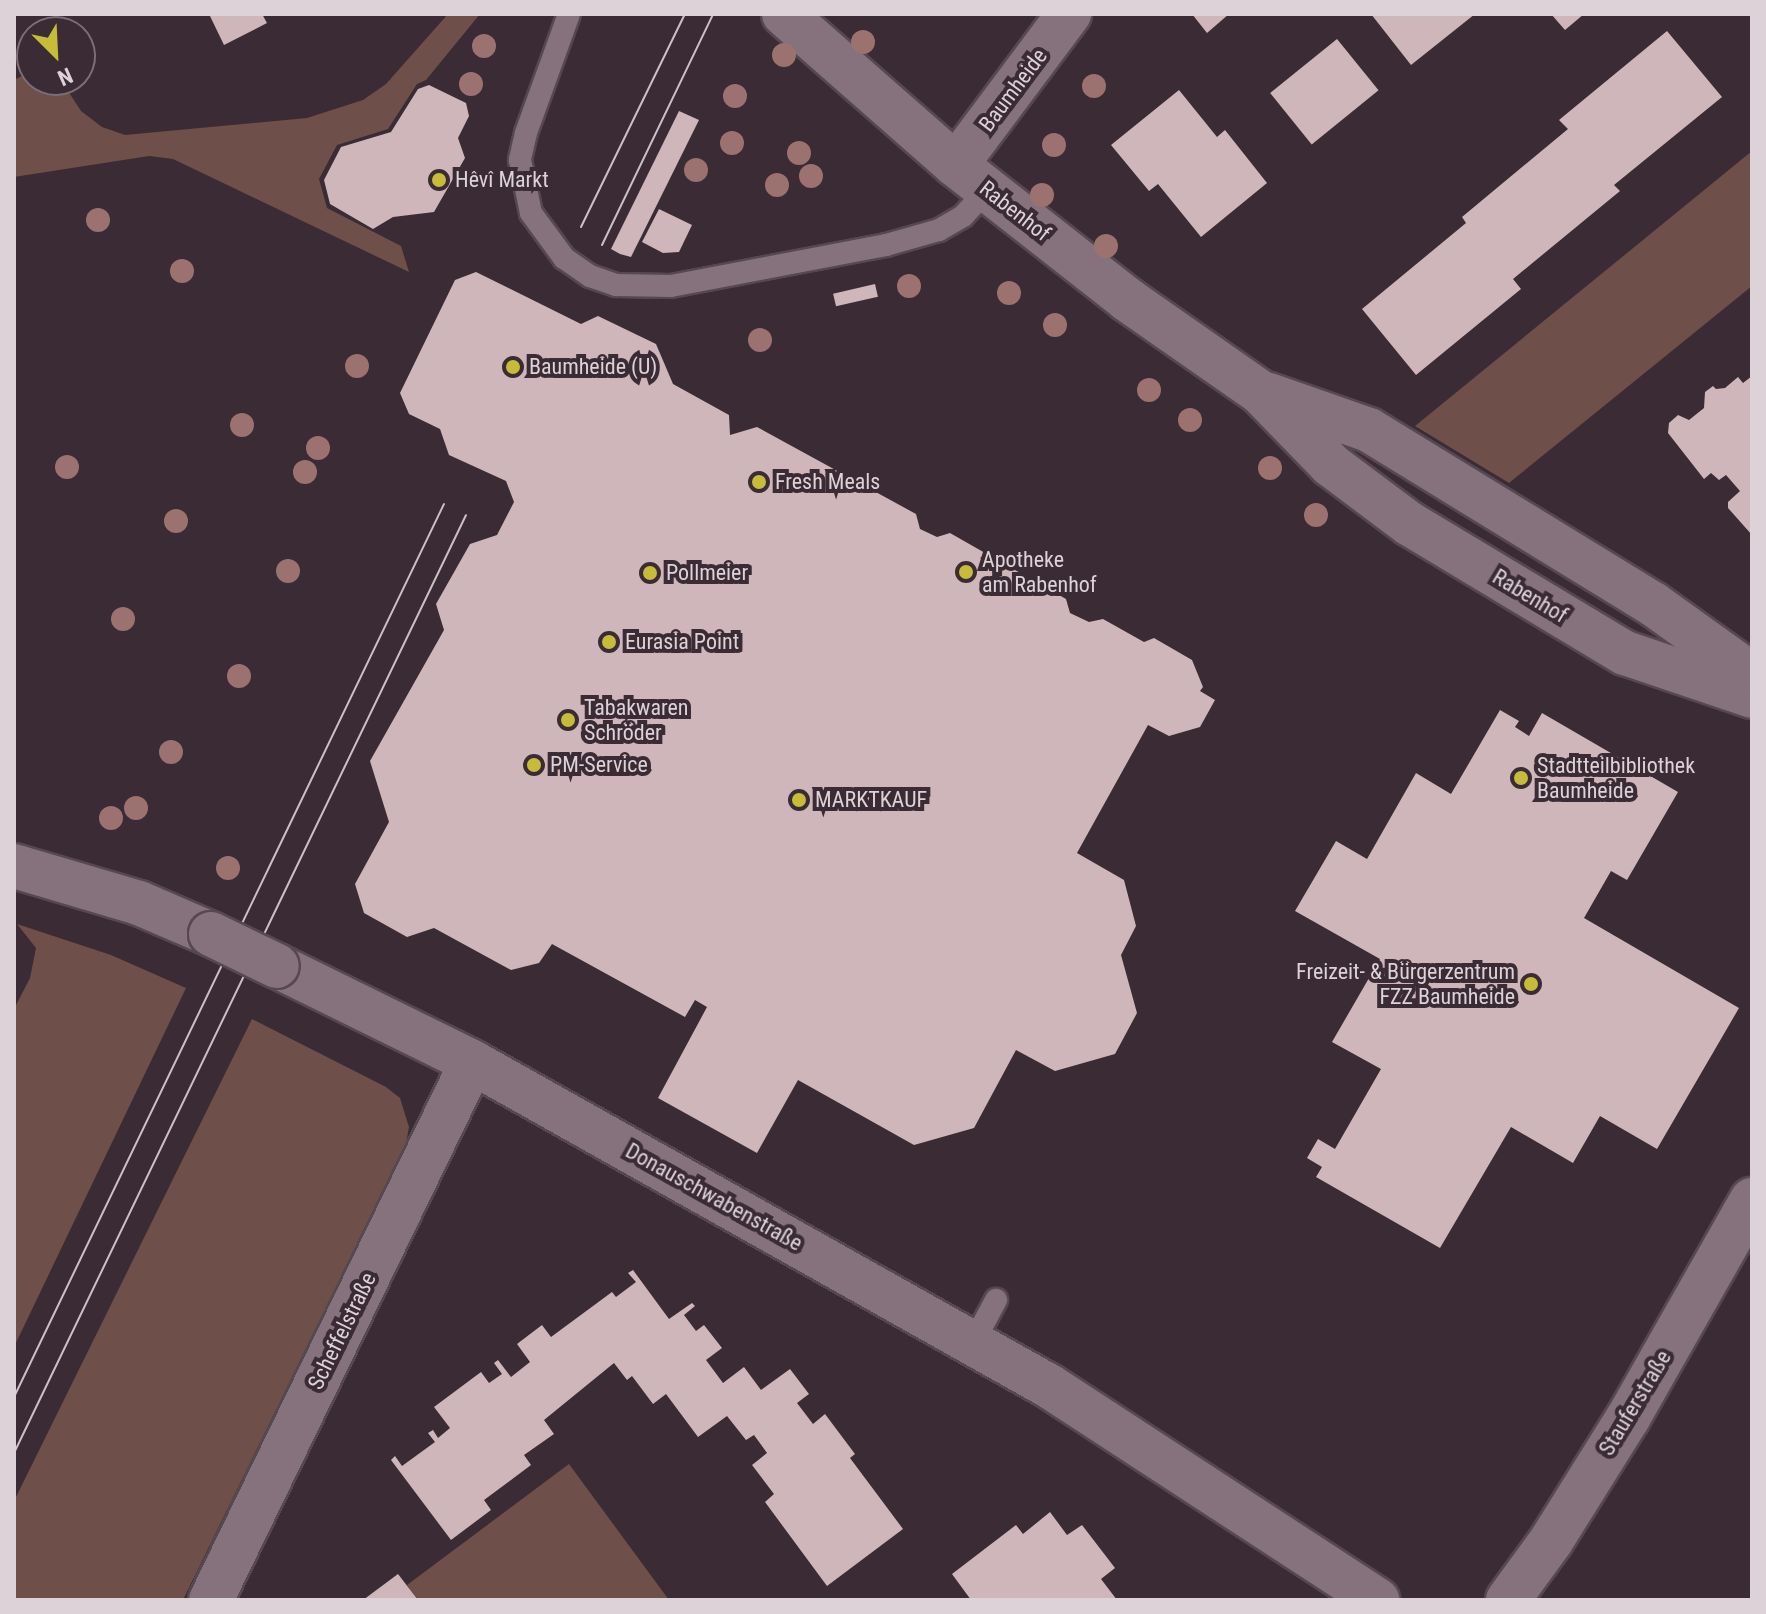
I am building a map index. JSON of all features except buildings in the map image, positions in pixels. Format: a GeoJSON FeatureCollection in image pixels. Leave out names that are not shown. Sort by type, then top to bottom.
{"type":"FeatureCollection","features":[{"type":"Feature","properties":{"kind":"street","name":"Baumheide"},"geometry":{"type":"LineString","coordinates":[[972,177],[1069,14]]}},
{"type":"Feature","properties":{"kind":"street","name":"Rabenhof"},"geometry":{"type":"LineString","coordinates":[[793,23],[972,177],[1128,300],[1260,392],[1331,465],[1410,524],[1625,653],[1752,696]]}},
{"type":"Feature","properties":{"kind":"street","name":"Rabenhof"},"geometry":{"type":"LineString","coordinates":[[1260,392],[1369,430],[1653,604],[1752,675]]}},
{"type":"Feature","properties":{"kind":"street","name":"Donauschwabenstraße"},"geometry":{"type":"LineString","coordinates":[[14,866],[139,903],[211,934],[472,1062],[973,1343],[1178,1468],[1377,1600]]}},
{"type":"Feature","properties":{"kind":"street","name":"Scheffelstraße"},"geometry":{"type":"LineString","coordinates":[[211,1600],[472,1062]]}},
{"type":"Feature","properties":{"kind":"street","name":"Stauferstraße"},"geometry":{"type":"LineString","coordinates":[[1508,1600],[1551,1541],[1628,1418],[1752,1200]]}},
{"type":"Feature","properties":{"kind":"lane"},"geometry":{"type":"LineString","coordinates":[[569,14],[526,133],[520,160],[531,213],[564,258],[590,276],[616,285],[671,286],[886,245],[939,230],[963,216],[972,177]]}},
{"type":"Feature","properties":{"kind":"lane"},"geometry":{"type":"LineString","coordinates":[[973,1343],[996,1300]]}},
{"type":"Feature","properties":{"kind":"shaded area"},"geometry":{"type":"Polygon","coordinates":[[[448,14],[480,14],[426,80],[417,84],[388,129],[337,145],[319,179],[327,208],[401,246],[409,272],[173,159],[149,156],[14,177],[16,79],[16,96],[71,96],[81,111],[102,127],[125,135],[307,118],[363,100],[386,84],[448,14]]]}},
{"type":"Feature","properties":{"kind":"shaded area"},"geometry":{"type":"Polygon","coordinates":[[[1752,151],[1752,286],[1509,483],[1415,426],[1752,151]]]}},
{"type":"Feature","properties":{"kind":"shaded area"},"geometry":{"type":"Polygon","coordinates":[[[17,924],[111,955],[186,988],[14,1347],[14,1009],[30,978],[36,948],[17,924]]]}},
{"type":"Feature","properties":{"kind":"shaded area"},"geometry":{"type":"Polygon","coordinates":[[[252,1019],[386,1087],[400,1098],[409,1127],[406,1144],[183,1600],[14,1600],[14,1501],[252,1019]]]}},
{"type":"Feature","properties":{"kind":"shaded area"},"geometry":{"type":"Polygon","coordinates":[[[569,1464],[669,1600],[418,1600],[407,1585],[569,1464]]]}},
{"type":"Feature","properties":{"kind":"tram line"},"geometry":{"type":"LineString","coordinates":[[581,227],[685,14]]}},
{"type":"Feature","properties":{"kind":"tram line"},"geometry":{"type":"LineString","coordinates":[[602,245],[713,14]]}},
{"type":"Feature","properties":{"kind":"tram line"},"geometry":{"type":"LineString","coordinates":[[14,1397],[444,504]]}},
{"type":"Feature","properties":{"kind":"tram line"},"geometry":{"type":"LineString","coordinates":[[14,1453],[466,515]]}},
{"type":"Feature","properties":{"kind":"place","name":"Hêvî Markt"},"geometry":{"type":"Point","coordinates":[439,180]}},
{"type":"Feature","properties":{"kind":"place","name":"Baumheide (U)"},"geometry":{"type":"Point","coordinates":[513,367]}},
{"type":"Feature","properties":{"kind":"place","name":"Fresh Meals"},"geometry":{"type":"Point","coordinates":[759,482]}},
{"type":"Feature","properties":{"kind":"place","name":"Apotheke am Rabenhof"},"geometry":{"type":"Point","coordinates":[966,572]}},
{"type":"Feature","properties":{"kind":"place","name":"Pollmeier"},"geometry":{"type":"Point","coordinates":[650,573]}},
{"type":"Feature","properties":{"kind":"place","name":"Eurasia Point"},"geometry":{"type":"Point","coordinates":[609,642]}},
{"type":"Feature","properties":{"kind":"place","name":"Tabakwaren Schröder"},"geometry":{"type":"Point","coordinates":[568,720]}},
{"type":"Feature","properties":{"kind":"place","name":"PM-Service"},"geometry":{"type":"Point","coordinates":[534,765]}},
{"type":"Feature","properties":{"kind":"place","name":"Stadtteilbibliothek Baumheide"},"geometry":{"type":"Point","coordinates":[1521,778]}},
{"type":"Feature","properties":{"kind":"place","name":"MARKTKAUF"},"geometry":{"type":"Point","coordinates":[799,800]}},
{"type":"Feature","properties":{"kind":"place","name":"Freizeit- & Bürgerzentrum FZZ Baumheide"},"geometry":{"type":"Point","coordinates":[1531,984]}}]}
